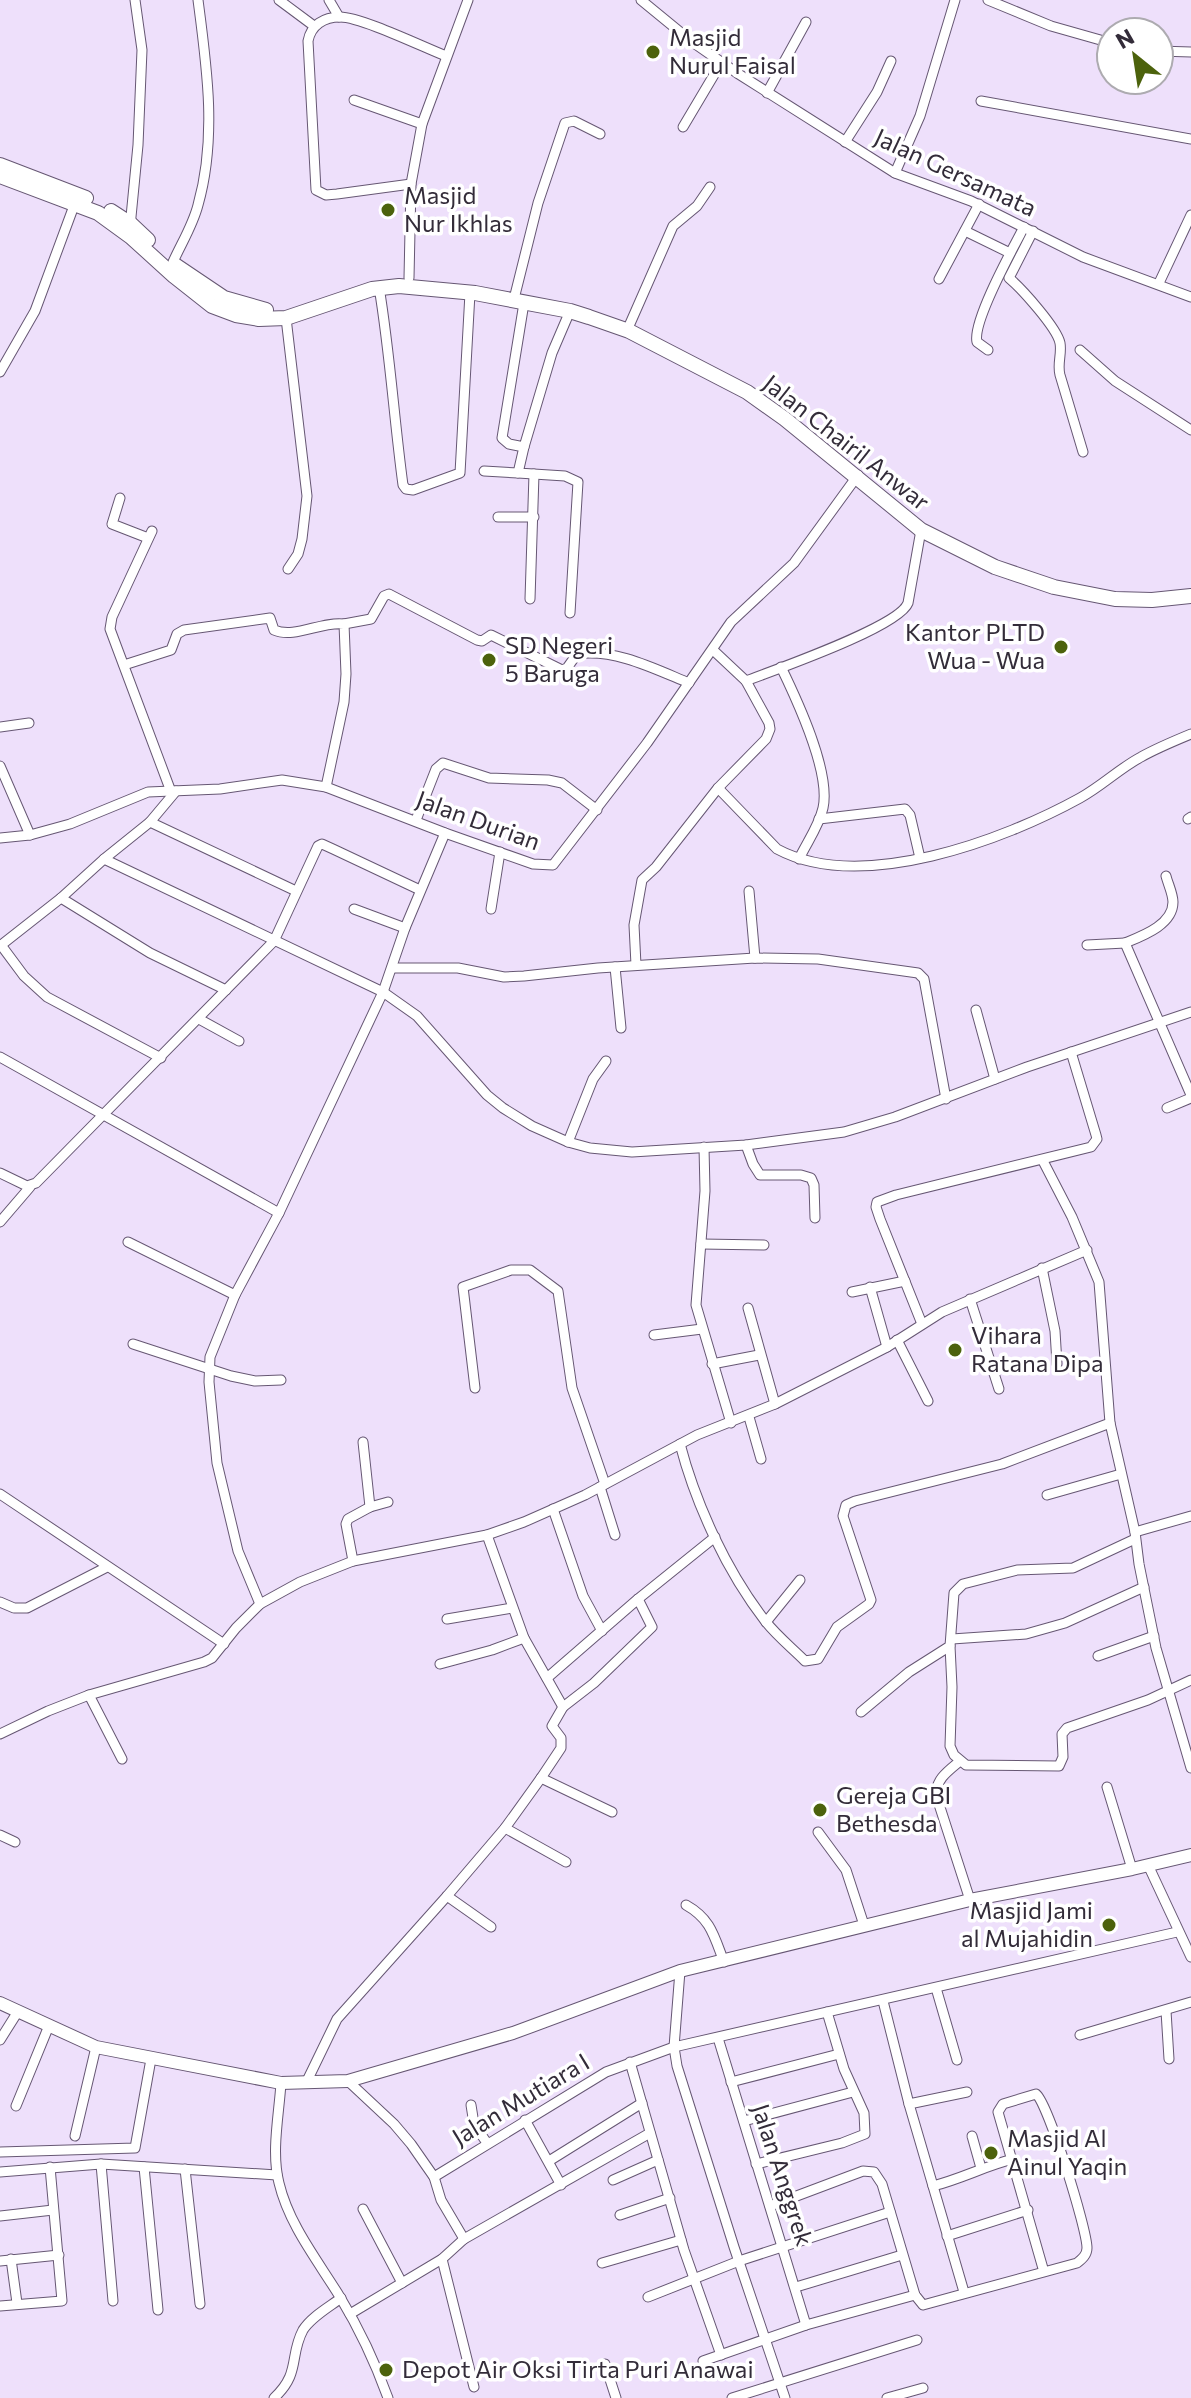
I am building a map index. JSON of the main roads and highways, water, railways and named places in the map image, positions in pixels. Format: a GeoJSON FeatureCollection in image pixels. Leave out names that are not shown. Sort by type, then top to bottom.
{"type":"FeatureCollection","features":[{"type":"Feature","properties":{"kind":"main road","name":"Jalan Chairil Anwar"},"geometry":{"type":"LineString","coordinates":[[0,165],[100,204],[204,286],[243,306],[287,310],[369,283],[409,278],[446,281],[570,311],[629,331],[747,392],[929,530],[994,560],[1057,581],[1091,590],[1151,596]]}},
{"type":"Feature","properties":{"kind":"main road","name":"Jalan Chairil Anwar"},"geometry":{"type":"LineString","coordinates":[[0,176],[75,203],[129,229],[174,276],[212,306],[248,317],[286,318],[379,287],[417,287],[586,310],[629,326],[768,400],[921,530],[995,567],[1034,581],[1115,599],[1191,593]]}},
{"type":"Feature","properties":{"kind":"place","name":"Masjid Nurul Faisal"},"geometry":{"type":"Point","coordinates":[653,52]}},
{"type":"Feature","properties":{"kind":"place","name":"Masjid Nur Ikhlas"},"geometry":{"type":"Point","coordinates":[388,210]}},
{"type":"Feature","properties":{"kind":"place","name":"Kantor PLTD Wua - Wua"},"geometry":{"type":"Point","coordinates":[1061,647]}},
{"type":"Feature","properties":{"kind":"place","name":"SD Negeri 5 Baruga"},"geometry":{"type":"Point","coordinates":[489,660]}},
{"type":"Feature","properties":{"kind":"place","name":"Vihara Ratana Dipa"},"geometry":{"type":"Point","coordinates":[955,1350]}},
{"type":"Feature","properties":{"kind":"place","name":"Gereja GBI Bethesda"},"geometry":{"type":"Point","coordinates":[820,1810]}},
{"type":"Feature","properties":{"kind":"place","name":"Masjid Jami al Mujahidin"},"geometry":{"type":"Point","coordinates":[1109,1925]}},
{"type":"Feature","properties":{"kind":"place","name":"Masjid Al Ainul Yaqin"},"geometry":{"type":"Point","coordinates":[991,2153]}},
{"type":"Feature","properties":{"kind":"place","name":"Depot Air Oksi Tirta Puri Anawai"},"geometry":{"type":"Point","coordinates":[386,2370]}}]}
